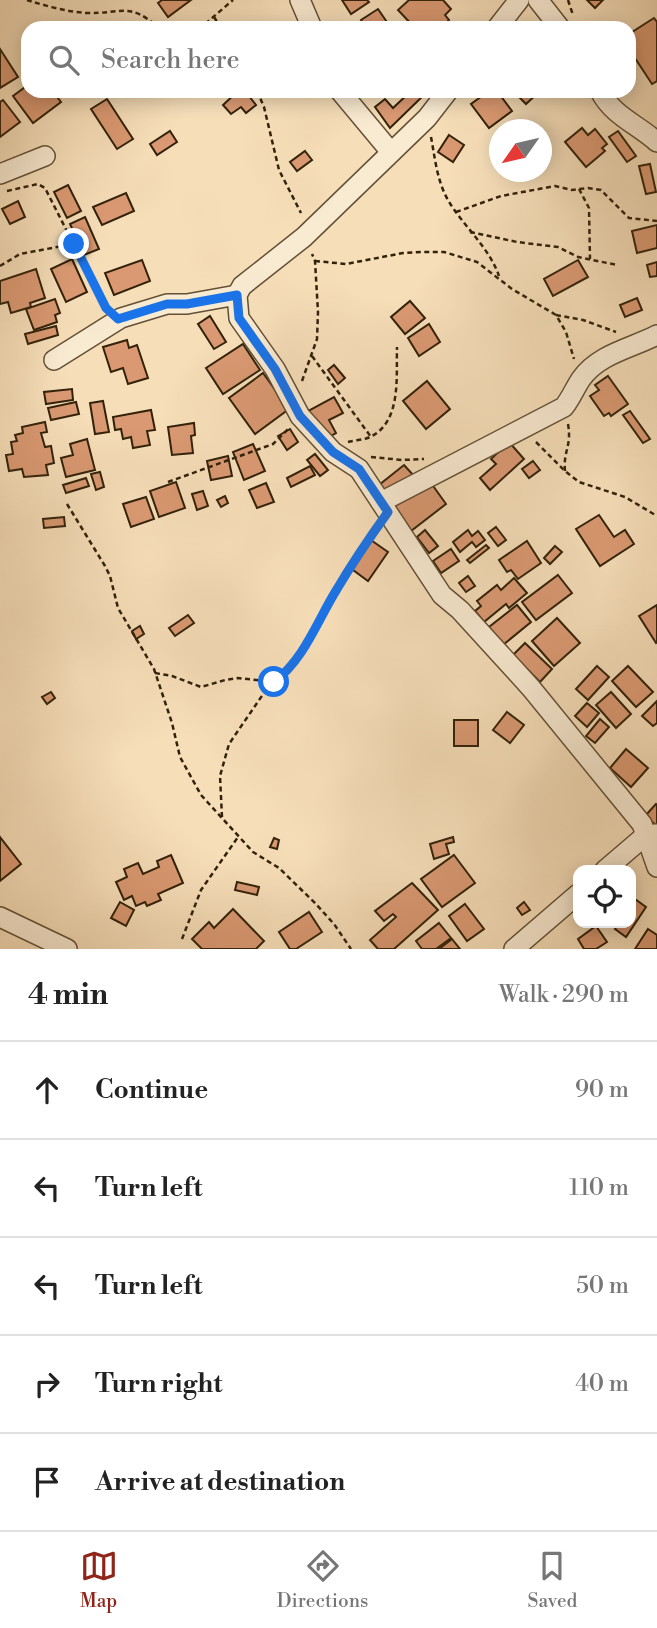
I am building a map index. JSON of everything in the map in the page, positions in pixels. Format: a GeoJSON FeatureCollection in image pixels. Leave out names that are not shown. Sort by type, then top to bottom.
{"type":"FeatureCollection","features":[{"type":"Feature","properties":{"kind":"street"},"geometry":{"type":"LineString","coordinates":[[300,0],[309,21]]}},
{"type":"Feature","properties":{"kind":"street"},"geometry":{"type":"LineString","coordinates":[[502,21],[519,0]]}},
{"type":"Feature","properties":{"kind":"street"},"geometry":{"type":"LineString","coordinates":[[538,0],[554,21]]}},
{"type":"Feature","properties":{"kind":"street"},"geometry":{"type":"LineString","coordinates":[[346,98],[390,151]]}},
{"type":"Feature","properties":{"kind":"street"},"geometry":{"type":"LineString","coordinates":[[443,98],[427,118],[390,151],[307,235],[242,286],[237,295],[239,318],[275,369],[300,416],[328,446],[359,469],[442,595],[460,610],[531,688],[652,835],[657,867]]}},
{"type":"Feature","properties":{"kind":"street"},"geometry":{"type":"LineString","coordinates":[[605,98],[617,114],[645,131],[657,142]]}},
{"type":"Feature","properties":{"kind":"street"},"geometry":{"type":"LineString","coordinates":[[0,174],[45,156]]}},
{"type":"Feature","properties":{"kind":"street"},"geometry":{"type":"LineString","coordinates":[[54,360],[118,319],[167,304],[187,304],[237,295]]}},
{"type":"Feature","properties":{"kind":"street"},"geometry":{"type":"LineString","coordinates":[[385,507],[564,407],[573,396],[581,378],[596,363],[650,338]]}},
{"type":"Feature","properties":{"kind":"street"},"geometry":{"type":"LineString","coordinates":[[612,865],[652,835]]}},
{"type":"Feature","properties":{"kind":"street"},"geometry":{"type":"LineString","coordinates":[[514,949],[573,898]]}},
{"type":"Feature","properties":{"kind":"street"},"geometry":{"type":"LineString","coordinates":[[0,917],[67,949]]}},
{"type":"Feature","properties":{"kind":"path"},"geometry":{"type":"LineString","coordinates":[[27,0],[87,13],[135,10],[151,21]]}},
{"type":"Feature","properties":{"kind":"path"},"geometry":{"type":"LineString","coordinates":[[209,21],[233,0]]}},
{"type":"Feature","properties":{"kind":"path"},"geometry":{"type":"LineString","coordinates":[[214,17],[217,21]]}},
{"type":"Feature","properties":{"kind":"path"},"geometry":{"type":"LineString","coordinates":[[260,98],[279,170],[307,235],[315,261],[317,339],[302,382],[288,395]]}},
{"type":"Feature","properties":{"kind":"path"},"geometry":{"type":"LineString","coordinates":[[427,118],[439,181],[456,212],[495,264],[500,279]]}},
{"type":"Feature","properties":{"kind":"path"},"geometry":{"type":"LineString","coordinates":[[1,189],[10,191],[38,184],[44,186],[106,308],[118,319]]}},
{"type":"Feature","properties":{"kind":"path"},"geometry":{"type":"LineString","coordinates":[[456,212],[501,196],[549,187],[603,191],[629,218],[657,221]]}},
{"type":"Feature","properties":{"kind":"path"},"geometry":{"type":"LineString","coordinates":[[579,189],[589,208],[590,259]]}},
{"type":"Feature","properties":{"kind":"path"},"geometry":{"type":"LineString","coordinates":[[470,232],[558,247],[578,257],[617,265]]}},
{"type":"Feature","properties":{"kind":"path"},"geometry":{"type":"LineString","coordinates":[[0,266],[20,254],[74,244]]}},
{"type":"Feature","properties":{"kind":"path"},"geometry":{"type":"LineString","coordinates":[[315,261],[346,264],[402,253],[444,252],[477,262],[512,289],[556,315],[650,338]]}},
{"type":"Feature","properties":{"kind":"path"},"geometry":{"type":"LineString","coordinates":[[556,315],[566,332],[581,378]]}},
{"type":"Feature","properties":{"kind":"path"},"geometry":{"type":"LineString","coordinates":[[328,446],[370,437],[382,426],[394,407],[397,347]]}},
{"type":"Feature","properties":{"kind":"path"},"geometry":{"type":"LineString","coordinates":[[312,356],[370,437]]}},
{"type":"Feature","properties":{"kind":"path"},"geometry":{"type":"LineString","coordinates":[[564,407],[570,439],[564,460],[565,471]]}},
{"type":"Feature","properties":{"kind":"path"},"geometry":{"type":"LineString","coordinates":[[168,482],[273,444],[300,416]]}},
{"type":"Feature","properties":{"kind":"path"},"geometry":{"type":"LineString","coordinates":[[524,429],[579,482],[625,497],[657,516]]}},
{"type":"Feature","properties":{"kind":"path"},"geometry":{"type":"LineString","coordinates":[[360,455],[402,460],[431,459]]}},
{"type":"Feature","properties":{"kind":"path"},"geometry":{"type":"LineString","coordinates":[[67,505],[105,566],[118,608],[155,673],[185,769],[201,795],[253,852],[279,869],[315,903],[351,949]]}},
{"type":"Feature","properties":{"kind":"path"},"geometry":{"type":"LineString","coordinates":[[222,817],[220,776],[226,750],[274,682],[285,674],[309,642],[385,507]]}},
{"type":"Feature","properties":{"kind":"path"},"geometry":{"type":"LineString","coordinates":[[155,673],[201,687],[238,678],[274,682]]}},
{"type":"Feature","properties":{"kind":"path"},"geometry":{"type":"LineString","coordinates":[[182,939],[201,890],[238,836]]}},
{"type":"Feature","properties":{"kind":"building"},"geometry":{"type":"Polygon","coordinates":[[[162,0],[191,0],[168,17],[158,3],[162,0]]]}},
{"type":"Feature","properties":{"kind":"building"},"geometry":{"type":"Polygon","coordinates":[[[342,0],[367,0],[369,2],[351,14],[342,0]]]}},
{"type":"Feature","properties":{"kind":"building"},"geometry":{"type":"Polygon","coordinates":[[[409,0],[443,0],[451,9],[445,15],[448,21],[408,21],[398,10],[409,0]]]}},
{"type":"Feature","properties":{"kind":"building"},"geometry":{"type":"Polygon","coordinates":[[[587,0],[603,0],[595,8],[587,0]]]}},
{"type":"Feature","properties":{"kind":"building"},"geometry":{"type":"Polygon","coordinates":[[[378,9],[386,21],[362,21],[378,9]]]}},
{"type":"Feature","properties":{"kind":"building"},"geometry":{"type":"Polygon","coordinates":[[[654,18],[657,22],[657,81],[652,84],[636,60],[636,30],[654,18]]]}},
{"type":"Feature","properties":{"kind":"building"},"geometry":{"type":"Polygon","coordinates":[[[0,49],[18,77],[0,88],[0,49]]]}},
{"type":"Feature","properties":{"kind":"building"},"geometry":{"type":"Polygon","coordinates":[[[21,90],[21,98],[58,98],[61,102],[33,123],[13,96],[21,90]]]}},
{"type":"Feature","properties":{"kind":"building"},"geometry":{"type":"Polygon","coordinates":[[[230,98],[250,98],[256,105],[246,113],[241,107],[231,114],[223,105],[230,98]]]}},
{"type":"Feature","properties":{"kind":"building"},"geometry":{"type":"Polygon","coordinates":[[[404,98],[421,98],[390,128],[375,107],[385,99],[393,108],[404,98]]]}},
{"type":"Feature","properties":{"kind":"building"},"geometry":{"type":"Polygon","coordinates":[[[479,98],[502,98],[512,111],[501,119],[489,119],[489,128],[471,104],[479,98]]]}},
{"type":"Feature","properties":{"kind":"building"},"geometry":{"type":"Polygon","coordinates":[[[520,98],[532,98],[526,104],[520,98]]]}},
{"type":"Feature","properties":{"kind":"building"},"geometry":{"type":"Polygon","coordinates":[[[107,99],[133,139],[117,149],[91,109],[107,99]]]}},
{"type":"Feature","properties":{"kind":"building"},"geometry":{"type":"Polygon","coordinates":[[[3,100],[20,122],[0,137],[0,102],[3,100]]]}},
{"type":"Feature","properties":{"kind":"building"},"geometry":{"type":"Polygon","coordinates":[[[582,128],[588,135],[595,129],[607,144],[602,148],[605,151],[586,167],[565,142],[582,128]]]}},
{"type":"Feature","properties":{"kind":"building"},"geometry":{"type":"Polygon","coordinates":[[[170,131],[177,142],[157,155],[150,144],[170,131]]]}},
{"type":"Feature","properties":{"kind":"building"},"geometry":{"type":"Polygon","coordinates":[[[618,131],[636,156],[627,162],[609,137],[618,131]]]}},
{"type":"Feature","properties":{"kind":"building"},"geometry":{"type":"Polygon","coordinates":[[[449,135],[464,145],[453,162],[438,152],[449,135]]]}},
{"type":"Feature","properties":{"kind":"building"},"geometry":{"type":"Polygon","coordinates":[[[305,151],[312,160],[297,171],[290,162],[305,151]]]}},
{"type":"Feature","properties":{"kind":"building"},"geometry":{"type":"Polygon","coordinates":[[[650,164],[656,192],[646,194],[639,166],[650,164]]]}},
{"type":"Feature","properties":{"kind":"building"},"geometry":{"type":"Polygon","coordinates":[[[68,185],[81,211],[67,218],[54,192],[68,185]]]}},
{"type":"Feature","properties":{"kind":"building"},"geometry":{"type":"Polygon","coordinates":[[[126,193],[134,211],[102,225],[93,207],[126,193]]]}},
{"type":"Feature","properties":{"kind":"building"},"geometry":{"type":"Polygon","coordinates":[[[18,201],[25,217],[10,224],[2,209],[18,201]]]}},
{"type":"Feature","properties":{"kind":"building"},"geometry":{"type":"Polygon","coordinates":[[[85,217],[99,249],[84,255],[70,224],[85,217]]]}},
{"type":"Feature","properties":{"kind":"building"},"geometry":{"type":"Polygon","coordinates":[[[657,225],[657,248],[637,253],[632,231],[657,225]]]}},
{"type":"Feature","properties":{"kind":"building"},"geometry":{"type":"Polygon","coordinates":[[[72,259],[87,292],[66,302],[51,269],[72,259]]]}},
{"type":"Feature","properties":{"kind":"building"},"geometry":{"type":"Polygon","coordinates":[[[142,260],[150,281],[114,295],[105,273],[142,260]]]}},
{"type":"Feature","properties":{"kind":"building"},"geometry":{"type":"Polygon","coordinates":[[[578,260],[588,277],[553,296],[544,279],[578,260]]]}},
{"type":"Feature","properties":{"kind":"building"},"geometry":{"type":"Polygon","coordinates":[[[657,262],[657,276],[650,277],[647,265],[657,262]]]}},
{"type":"Feature","properties":{"kind":"building"},"geometry":{"type":"Polygon","coordinates":[[[36,269],[45,298],[30,303],[31,307],[11,313],[8,302],[0,304],[0,281],[36,269]]]}},
{"type":"Feature","properties":{"kind":"building"},"geometry":{"type":"Polygon","coordinates":[[[637,298],[642,310],[625,317],[620,305],[637,298]]]}},
{"type":"Feature","properties":{"kind":"building"},"geometry":{"type":"Polygon","coordinates":[[[55,299],[60,313],[55,315],[57,322],[34,330],[26,309],[55,299]]]}},
{"type":"Feature","properties":{"kind":"building"},"geometry":{"type":"Polygon","coordinates":[[[410,301],[425,318],[405,334],[391,317],[410,301]]]}},
{"type":"Feature","properties":{"kind":"building"},"geometry":{"type":"Polygon","coordinates":[[[210,316],[226,342],[214,349],[198,324],[210,316]]]}},
{"type":"Feature","properties":{"kind":"building"},"geometry":{"type":"Polygon","coordinates":[[[429,324],[440,342],[419,356],[408,338],[429,324]]]}},
{"type":"Feature","properties":{"kind":"building"},"geometry":{"type":"Polygon","coordinates":[[[56,326],[58,335],[28,344],[25,334],[56,326]]]}},
{"type":"Feature","properties":{"kind":"building"},"geometry":{"type":"Polygon","coordinates":[[[127,340],[129,348],[137,345],[148,378],[128,384],[123,368],[111,372],[103,347],[127,340]]]}},
{"type":"Feature","properties":{"kind":"building"},"geometry":{"type":"Polygon","coordinates":[[[243,344],[260,370],[223,394],[206,368],[243,344]]]}},
{"type":"Feature","properties":{"kind":"building"},"geometry":{"type":"Polygon","coordinates":[[[334,365],[345,378],[338,384],[328,370],[334,365]]]}},
{"type":"Feature","properties":{"kind":"building"},"geometry":{"type":"Polygon","coordinates":[[[263,373],[289,409],[255,434],[229,398],[263,373]]]}},
{"type":"Feature","properties":{"kind":"building"},"geometry":{"type":"Polygon","coordinates":[[[608,376],[628,404],[611,416],[609,413],[604,416],[590,396],[599,390],[595,385],[608,376]]]}},
{"type":"Feature","properties":{"kind":"building"},"geometry":{"type":"Polygon","coordinates":[[[427,381],[450,409],[426,429],[403,401],[427,381]]]}},
{"type":"Feature","properties":{"kind":"building"},"geometry":{"type":"Polygon","coordinates":[[[72,389],[73,400],[46,404],[44,392],[72,389]]]}},
{"type":"Feature","properties":{"kind":"building"},"geometry":{"type":"Polygon","coordinates":[[[334,397],[343,413],[329,420],[336,433],[327,438],[308,411],[334,397]]]}},
{"type":"Feature","properties":{"kind":"building"},"geometry":{"type":"Polygon","coordinates":[[[103,401],[109,432],[95,434],[90,403],[103,401]]]}},
{"type":"Feature","properties":{"kind":"building"},"geometry":{"type":"Polygon","coordinates":[[[76,402],[79,414],[51,420],[48,408],[76,402]]]}},
{"type":"Feature","properties":{"kind":"building"},"geometry":{"type":"Polygon","coordinates":[[[151,410],[155,430],[147,431],[150,445],[133,448],[131,437],[123,439],[121,429],[115,430],[113,417],[151,410]]]}},
{"type":"Feature","properties":{"kind":"building"},"geometry":{"type":"Polygon","coordinates":[[[630,411],[650,439],[643,443],[623,415],[630,411]]]}},
{"type":"Feature","properties":{"kind":"building"},"geometry":{"type":"Polygon","coordinates":[[[45,422],[47,432],[41,433],[45,447],[51,446],[54,463],[46,465],[48,475],[24,477],[22,469],[9,471],[6,455],[13,454],[11,442],[17,441],[15,435],[23,433],[22,427],[45,422]]]}},
{"type":"Feature","properties":{"kind":"building"},"geometry":{"type":"Polygon","coordinates":[[[194,423],[195,435],[191,436],[193,453],[172,455],[168,427],[194,423]]]}},
{"type":"Feature","properties":{"kind":"building"},"geometry":{"type":"Polygon","coordinates":[[[290,429],[298,442],[287,450],[278,436],[290,429]]]}},
{"type":"Feature","properties":{"kind":"building"},"geometry":{"type":"Polygon","coordinates":[[[87,439],[95,470],[66,477],[61,458],[73,455],[70,444],[87,439]]]}},
{"type":"Feature","properties":{"kind":"building"},"geometry":{"type":"Polygon","coordinates":[[[509,442],[524,459],[490,490],[480,478],[496,464],[491,459],[509,442]]]}},
{"type":"Feature","properties":{"kind":"building"},"geometry":{"type":"Polygon","coordinates":[[[253,444],[265,471],[244,480],[233,452],[253,444]]]}},
{"type":"Feature","properties":{"kind":"building"},"geometry":{"type":"Polygon","coordinates":[[[315,454],[328,470],[320,476],[307,460],[315,454]]]}},
{"type":"Feature","properties":{"kind":"building"},"geometry":{"type":"Polygon","coordinates":[[[228,456],[232,476],[211,480],[207,461],[228,456]]]}},
{"type":"Feature","properties":{"kind":"building"},"geometry":{"type":"Polygon","coordinates":[[[533,461],[540,470],[529,478],[522,469],[533,461]]]}},
{"type":"Feature","properties":{"kind":"building"},"geometry":{"type":"Polygon","coordinates":[[[404,465],[414,476],[383,501],[374,489],[404,465]]]}},
{"type":"Feature","properties":{"kind":"building"},"geometry":{"type":"Polygon","coordinates":[[[310,466],[315,475],[291,487],[287,478],[310,466]]]}},
{"type":"Feature","properties":{"kind":"building"},"geometry":{"type":"Polygon","coordinates":[[[100,472],[104,487],[96,490],[91,474],[100,472]]]}},
{"type":"Feature","properties":{"kind":"building"},"geometry":{"type":"Polygon","coordinates":[[[426,476],[446,504],[411,531],[390,503],[426,476]]]}},
{"type":"Feature","properties":{"kind":"building"},"geometry":{"type":"Polygon","coordinates":[[[86,478],[89,486],[66,493],[63,485],[86,478]]]}},
{"type":"Feature","properties":{"kind":"building"},"geometry":{"type":"Polygon","coordinates":[[[176,482],[185,508],[159,517],[150,491],[176,482]]]}},
{"type":"Feature","properties":{"kind":"building"},"geometry":{"type":"Polygon","coordinates":[[[266,483],[274,502],[257,508],[249,490],[266,483]]]}},
{"type":"Feature","properties":{"kind":"building"},"geometry":{"type":"Polygon","coordinates":[[[203,491],[208,506],[197,510],[192,494],[203,491]]]}},
{"type":"Feature","properties":{"kind":"building"},"geometry":{"type":"Polygon","coordinates":[[[225,496],[228,503],[221,507],[217,500],[225,496]]]}},
{"type":"Feature","properties":{"kind":"building"},"geometry":{"type":"Polygon","coordinates":[[[146,497],[154,519],[131,527],[123,504],[146,497]]]}},
{"type":"Feature","properties":{"kind":"building"},"geometry":{"type":"Polygon","coordinates":[[[599,515],[614,537],[625,530],[634,544],[600,566],[576,529],[599,515]]]}},
{"type":"Feature","properties":{"kind":"building"},"geometry":{"type":"Polygon","coordinates":[[[64,517],[65,526],[44,528],[43,519],[64,517]]]}},
{"type":"Feature","properties":{"kind":"building"},"geometry":{"type":"Polygon","coordinates":[[[496,527],[506,540],[498,546],[488,533],[496,527]]]}},
{"type":"Feature","properties":{"kind":"building"},"geometry":{"type":"Polygon","coordinates":[[[425,530],[438,546],[429,553],[417,537],[425,530]]]}},
{"type":"Feature","properties":{"kind":"building"},"geometry":{"type":"Polygon","coordinates":[[[468,530],[472,536],[478,531],[485,540],[476,547],[472,542],[460,552],[453,542],[468,530]]]}},
{"type":"Feature","properties":{"kind":"building"},"geometry":{"type":"Polygon","coordinates":[[[368,538],[388,552],[368,581],[349,567],[368,538]]]}},
{"type":"Feature","properties":{"kind":"building"},"geometry":{"type":"Polygon","coordinates":[[[527,541],[541,563],[518,579],[511,570],[507,572],[499,560],[527,541]]]}},
{"type":"Feature","properties":{"kind":"building"},"geometry":{"type":"Polygon","coordinates":[[[486,545],[489,548],[470,563],[467,560],[486,545]]]}},
{"type":"Feature","properties":{"kind":"building"},"geometry":{"type":"Polygon","coordinates":[[[555,546],[562,552],[550,564],[544,558],[555,546]]]}},
{"type":"Feature","properties":{"kind":"building"},"geometry":{"type":"Polygon","coordinates":[[[451,549],[459,561],[441,573],[433,561],[451,549]]]}},
{"type":"Feature","properties":{"kind":"building"},"geometry":{"type":"Polygon","coordinates":[[[558,575],[572,593],[536,620],[522,602],[558,575]]]}},
{"type":"Feature","properties":{"kind":"building"},"geometry":{"type":"Polygon","coordinates":[[[468,576],[475,586],[466,592],[459,583],[468,576]]]}},
{"type":"Feature","properties":{"kind":"building"},"geometry":{"type":"Polygon","coordinates":[[[514,578],[527,593],[509,608],[506,604],[484,622],[475,611],[481,606],[477,601],[497,585],[501,590],[514,578]]]}},
{"type":"Feature","properties":{"kind":"building"},"geometry":{"type":"Polygon","coordinates":[[[517,605],[531,622],[503,645],[489,627],[517,605]]]}},
{"type":"Feature","properties":{"kind":"building"},"geometry":{"type":"Polygon","coordinates":[[[657,605],[657,642],[656,643],[639,616],[657,605]]]}},
{"type":"Feature","properties":{"kind":"building"},"geometry":{"type":"Polygon","coordinates":[[[188,615],[194,623],[175,636],[169,628],[188,615]]]}},
{"type":"Feature","properties":{"kind":"building"},"geometry":{"type":"Polygon","coordinates":[[[557,618],[580,643],[554,666],[532,641],[557,618]]]}},
{"type":"Feature","properties":{"kind":"building"},"geometry":{"type":"Polygon","coordinates":[[[140,626],[144,634],[136,639],[132,631],[140,626]]]}},
{"type":"Feature","properties":{"kind":"building"},"geometry":{"type":"Polygon","coordinates":[[[525,643],[552,669],[540,682],[513,655],[525,643]]]}},
{"type":"Feature","properties":{"kind":"building"},"geometry":{"type":"Polygon","coordinates":[[[597,666],[609,677],[588,700],[576,689],[597,666]]]}},
{"type":"Feature","properties":{"kind":"building"},"geometry":{"type":"Polygon","coordinates":[[[628,666],[653,692],[636,707],[612,681],[628,666]]]}},
{"type":"Feature","properties":{"kind":"building"},"geometry":{"type":"Polygon","coordinates":[[[51,692],[55,698],[47,704],[42,697],[51,692]]]}},
{"type":"Feature","properties":{"kind":"building"},"geometry":{"type":"Polygon","coordinates":[[[611,692],[631,714],[616,728],[596,705],[611,692]]]}},
{"type":"Feature","properties":{"kind":"building"},"geometry":{"type":"Polygon","coordinates":[[[657,701],[657,723],[653,726],[642,716],[657,701]]]}},
{"type":"Feature","properties":{"kind":"building"},"geometry":{"type":"Polygon","coordinates":[[[587,703],[599,713],[587,727],[575,716],[587,703]]]}},
{"type":"Feature","properties":{"kind":"building"},"geometry":{"type":"Polygon","coordinates":[[[507,712],[524,725],[510,743],[493,730],[507,712]]]}},
{"type":"Feature","properties":{"kind":"building"},"geometry":{"type":"Polygon","coordinates":[[[600,719],[609,727],[595,743],[586,736],[600,719]]]}},
{"type":"Feature","properties":{"kind":"building"},"geometry":{"type":"Polygon","coordinates":[[[454,720],[478,720],[478,746],[454,746],[454,720]]]}},
{"type":"Feature","properties":{"kind":"building"},"geometry":{"type":"Polygon","coordinates":[[[626,749],[648,768],[631,787],[610,768],[626,749]]]}},
{"type":"Feature","properties":{"kind":"building"},"geometry":{"type":"Polygon","coordinates":[[[657,805],[657,826],[645,816],[657,805]]]}},
{"type":"Feature","properties":{"kind":"building"},"geometry":{"type":"Polygon","coordinates":[[[0,837],[21,864],[0,881],[0,837]]]}},
{"type":"Feature","properties":{"kind":"building"},"geometry":{"type":"Polygon","coordinates":[[[453,837],[454,842],[446,844],[449,854],[434,859],[430,844],[453,837]]]}},
{"type":"Feature","properties":{"kind":"building"},"geometry":{"type":"Polygon","coordinates":[[[274,838],[279,840],[277,849],[270,847],[274,838]]]}},
{"type":"Feature","properties":{"kind":"building"},"geometry":{"type":"Polygon","coordinates":[[[171,855],[183,883],[158,894],[161,900],[147,906],[145,902],[136,906],[132,896],[124,900],[116,882],[127,877],[124,869],[138,863],[143,874],[159,867],[157,861],[171,855]]]}},
{"type":"Feature","properties":{"kind":"building"},"geometry":{"type":"Polygon","coordinates":[[[454,855],[475,883],[442,907],[421,879],[454,855]]]}},
{"type":"Feature","properties":{"kind":"building"},"geometry":{"type":"Polygon","coordinates":[[[237,882],[259,887],[257,895],[235,890],[237,882]]]}},
{"type":"Feature","properties":{"kind":"building"},"geometry":{"type":"Polygon","coordinates":[[[412,883],[438,910],[394,949],[378,949],[370,940],[396,917],[393,914],[384,921],[375,911],[412,883]]]}},
{"type":"Feature","properties":{"kind":"building"},"geometry":{"type":"Polygon","coordinates":[[[636,900],[646,907],[636,922],[636,900]]]}},
{"type":"Feature","properties":{"kind":"building"},"geometry":{"type":"Polygon","coordinates":[[[120,902],[134,910],[126,926],[111,918],[120,902]]]}},
{"type":"Feature","properties":{"kind":"building"},"geometry":{"type":"Polygon","coordinates":[[[524,902],[530,910],[522,915],[517,908],[524,902]]]}},
{"type":"Feature","properties":{"kind":"building"},"geometry":{"type":"Polygon","coordinates":[[[465,904],[484,929],[467,941],[449,916],[465,904]]]}},
{"type":"Feature","properties":{"kind":"building"},"geometry":{"type":"Polygon","coordinates":[[[233,909],[264,941],[256,949],[202,949],[192,939],[209,922],[214,928],[233,909]]]}},
{"type":"Feature","properties":{"kind":"building"},"geometry":{"type":"Polygon","coordinates":[[[309,912],[322,932],[296,949],[290,949],[279,932],[309,912]]]}},
{"type":"Feature","properties":{"kind":"building"},"geometry":{"type":"Polygon","coordinates":[[[439,923],[451,938],[436,949],[422,949],[416,941],[439,923]]]}},
{"type":"Feature","properties":{"kind":"building"},"geometry":{"type":"Polygon","coordinates":[[[597,928],[607,942],[596,949],[584,949],[578,939],[597,928]]]}},
{"type":"Feature","properties":{"kind":"building"},"geometry":{"type":"Polygon","coordinates":[[[616,928],[632,928],[626,937],[616,928]]]}},
{"type":"Feature","properties":{"kind":"building"},"geometry":{"type":"Polygon","coordinates":[[[648,929],[657,935],[657,949],[635,949],[648,929]]]}},
{"type":"Feature","properties":{"kind":"building"},"geometry":{"type":"Polygon","coordinates":[[[452,939],[460,949],[439,949],[452,939]]]}},
{"type":"Feature","properties":{"kind":"route"},"geometry":{"type":"LineString","coordinates":[[74,244],[106,308],[118,319],[167,304],[187,304],[237,295],[239,318],[275,369],[300,416],[333,452],[359,469],[388,512],[337,588],[309,642],[285,674],[274,682]]}}]}
